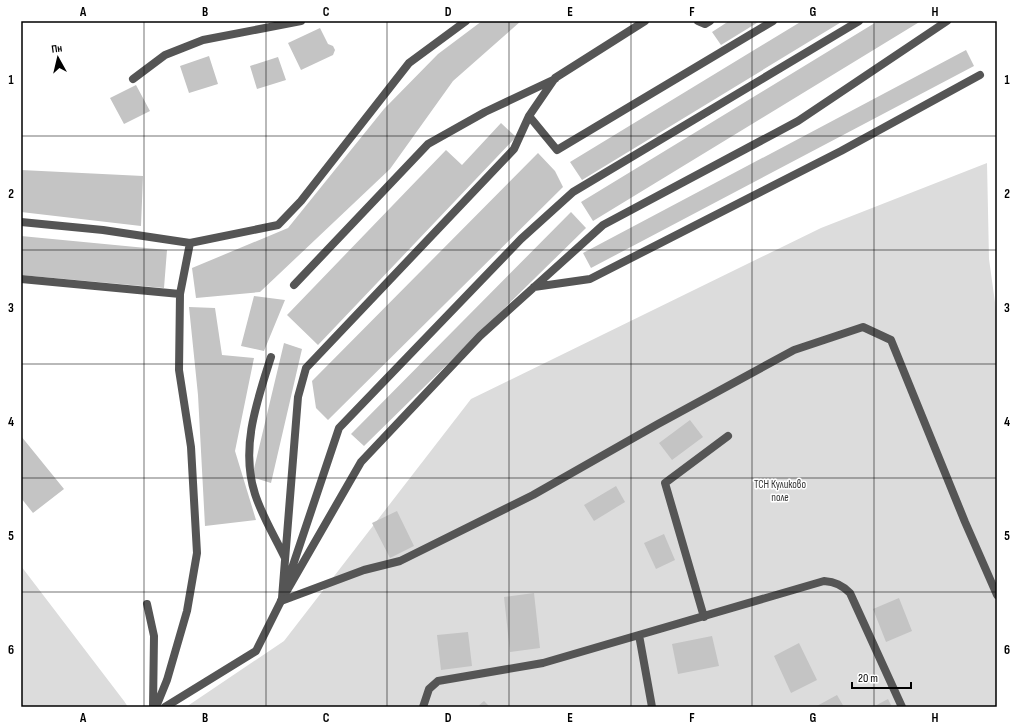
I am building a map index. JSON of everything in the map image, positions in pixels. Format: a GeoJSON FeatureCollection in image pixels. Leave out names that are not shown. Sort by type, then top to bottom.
{"type":"FeatureCollection","features":[{"type":"Feature","properties":{"kind":"street"},"geometry":{"type":"LineString","coordinates":[[133,79],[165,55],[203,40],[301,21]]}},
{"type":"Feature","properties":{"kind":"street"},"geometry":{"type":"LineString","coordinates":[[21,222],[103,230],[190,243],[278,225],[301,201],[409,63],[466,21]]}},
{"type":"Feature","properties":{"kind":"street"},"geometry":{"type":"LineString","coordinates":[[294,285],[428,144],[485,112],[556,78],[645,21]]}},
{"type":"Feature","properties":{"kind":"street"},"geometry":{"type":"LineString","coordinates":[[698,21],[705,24],[710,21]]}},
{"type":"Feature","properties":{"kind":"street"},"geometry":{"type":"LineString","coordinates":[[529,116],[557,150],[774,21]]}},
{"type":"Feature","properties":{"kind":"street"},"geometry":{"type":"LineString","coordinates":[[281,601],[339,428],[521,239],[573,192],[859,21]]}},
{"type":"Feature","properties":{"kind":"street"},"geometry":{"type":"LineString","coordinates":[[165,707],[256,651],[281,601],[361,462],[480,336],[603,225],[798,121],[947,21]]}},
{"type":"Feature","properties":{"kind":"street"},"geometry":{"type":"LineString","coordinates":[[534,287],[590,280],[841,151],[980,75]]}},
{"type":"Feature","properties":{"kind":"street"},"geometry":{"type":"LineString","coordinates":[[281,601],[298,398],[306,368],[514,149],[529,116],[556,78]]}},
{"type":"Feature","properties":{"kind":"street"},"geometry":{"type":"LineString","coordinates":[[156,707],[167,680],[187,611],[197,553],[191,447],[179,370],[180,294],[190,243]]}},
{"type":"Feature","properties":{"kind":"street"},"geometry":{"type":"LineString","coordinates":[[21,279],[180,294]]}},
{"type":"Feature","properties":{"kind":"street"},"geometry":{"type":"LineString","coordinates":[[281,601],[364,570],[400,561],[533,494],[794,350],[863,327],[891,340],[965,522],[997,595]]}},
{"type":"Feature","properties":{"kind":"street"},"geometry":{"type":"LineString","coordinates":[[271,357],[252,420],[249,458],[255,494],[285,559]]}},
{"type":"Feature","properties":{"kind":"street"},"geometry":{"type":"LineString","coordinates":[[704,617],[665,483],[728,436]]}},
{"type":"Feature","properties":{"kind":"street"},"geometry":{"type":"LineString","coordinates":[[423,707],[429,689],[438,681],[543,663],[824,581],[834,582],[850,592],[902,707]]}},
{"type":"Feature","properties":{"kind":"street"},"geometry":{"type":"LineString","coordinates":[[147,604],[154,636],[153,707]]}},
{"type":"Feature","properties":{"kind":"street"},"geometry":{"type":"LineString","coordinates":[[639,635],[652,707]]}},
{"type":"Feature","properties":{"kind":"green space","name":"ТСН Куликово поле"},"geometry":{"type":"Polygon","coordinates":[[[987,163],[989,259],[997,317],[997,707],[186,707],[284,641],[471,399],[821,228],[987,163]]]}},
{"type":"Feature","properties":{"kind":"green space"},"geometry":{"type":"Polygon","coordinates":[[[21,566],[124,701],[128,707],[21,707],[21,566]]]}},
{"type":"Feature","properties":{"kind":"building"},"geometry":{"type":"Polygon","coordinates":[[[482,21],[521,21],[453,81],[390,169],[260,292],[196,298],[192,268],[288,228],[384,109],[438,54],[482,21]]]}},
{"type":"Feature","properties":{"kind":"building"},"geometry":{"type":"Polygon","coordinates":[[[729,21],[760,21],[721,45],[712,32],[729,21]]]}},
{"type":"Feature","properties":{"kind":"building"},"geometry":{"type":"Polygon","coordinates":[[[802,21],[843,21],[582,180],[570,162],[802,21]]]}},
{"type":"Feature","properties":{"kind":"building"},"geometry":{"type":"Polygon","coordinates":[[[878,21],[921,21],[593,221],[581,202],[878,21]]]}},
{"type":"Feature","properties":{"kind":"building"},"geometry":{"type":"Polygon","coordinates":[[[320,28],[328,44],[333,46],[335,50],[333,55],[301,70],[288,43],[320,28]]]}},
{"type":"Feature","properties":{"kind":"building"},"geometry":{"type":"Polygon","coordinates":[[[966,50],[974,66],[591,268],[583,253],[966,50]]]}},
{"type":"Feature","properties":{"kind":"building"},"geometry":{"type":"Polygon","coordinates":[[[209,56],[218,84],[189,93],[180,66],[209,56]]]}},
{"type":"Feature","properties":{"kind":"building"},"geometry":{"type":"Polygon","coordinates":[[[278,57],[286,80],[257,89],[250,66],[278,57]]]}},
{"type":"Feature","properties":{"kind":"building"},"geometry":{"type":"Polygon","coordinates":[[[136,85],[150,111],[124,124],[110,98],[136,85]]]}},
{"type":"Feature","properties":{"kind":"building"},"geometry":{"type":"Polygon","coordinates":[[[501,123],[516,137],[318,345],[287,315],[446,150],[462,165],[501,123]]]}},
{"type":"Feature","properties":{"kind":"building"},"geometry":{"type":"Polygon","coordinates":[[[538,153],[555,171],[563,187],[328,420],[316,408],[312,381],[538,153]]]}},
{"type":"Feature","properties":{"kind":"building"},"geometry":{"type":"Polygon","coordinates":[[[21,170],[143,176],[141,226],[21,212],[21,170]]]}},
{"type":"Feature","properties":{"kind":"building"},"geometry":{"type":"Polygon","coordinates":[[[571,212],[586,228],[364,446],[351,434],[571,212]]]}},
{"type":"Feature","properties":{"kind":"building"},"geometry":{"type":"Polygon","coordinates":[[[21,236],[167,250],[164,288],[21,275],[21,236]]]}},
{"type":"Feature","properties":{"kind":"building"},"geometry":{"type":"Polygon","coordinates":[[[254,296],[285,300],[264,351],[241,346],[254,296]]]}},
{"type":"Feature","properties":{"kind":"building"},"geometry":{"type":"Polygon","coordinates":[[[189,307],[215,308],[222,355],[254,358],[235,451],[256,520],[205,526],[198,395],[189,307]]]}},
{"type":"Feature","properties":{"kind":"building"},"geometry":{"type":"Polygon","coordinates":[[[284,343],[302,349],[271,483],[252,477],[284,343]]]}},
{"type":"Feature","properties":{"kind":"building"},"geometry":{"type":"Polygon","coordinates":[[[690,420],[703,437],[672,460],[659,443],[690,420]]]}},
{"type":"Feature","properties":{"kind":"building"},"geometry":{"type":"Polygon","coordinates":[[[21,436],[64,489],[33,513],[21,498],[21,436]]]}},
{"type":"Feature","properties":{"kind":"building"},"geometry":{"type":"Polygon","coordinates":[[[616,486],[625,502],[594,521],[584,505],[616,486]]]}},
{"type":"Feature","properties":{"kind":"building"},"geometry":{"type":"Polygon","coordinates":[[[397,511],[414,546],[390,558],[372,523],[397,511]]]}},
{"type":"Feature","properties":{"kind":"building"},"geometry":{"type":"Polygon","coordinates":[[[664,534],[675,560],[656,569],[644,543],[664,534]]]}},
{"type":"Feature","properties":{"kind":"building"},"geometry":{"type":"Polygon","coordinates":[[[534,593],[540,648],[510,652],[504,597],[534,593]]]}},
{"type":"Feature","properties":{"kind":"building"},"geometry":{"type":"Polygon","coordinates":[[[899,598],[912,631],[886,642],[873,609],[899,598]]]}},
{"type":"Feature","properties":{"kind":"building"},"geometry":{"type":"Polygon","coordinates":[[[468,632],[472,666],[441,670],[437,635],[468,632]]]}},
{"type":"Feature","properties":{"kind":"building"},"geometry":{"type":"Polygon","coordinates":[[[712,636],[719,666],[678,674],[672,644],[712,636]]]}},
{"type":"Feature","properties":{"kind":"building"},"geometry":{"type":"Polygon","coordinates":[[[799,643],[817,680],[791,693],[774,656],[799,643]]]}},
{"type":"Feature","properties":{"kind":"building"},"geometry":{"type":"Polygon","coordinates":[[[837,695],[844,707],[815,707],[837,695]]]}},
{"type":"Feature","properties":{"kind":"building"},"geometry":{"type":"Polygon","coordinates":[[[888,699],[892,707],[873,707],[888,699]]]}},
{"type":"Feature","properties":{"kind":"building"},"geometry":{"type":"Polygon","coordinates":[[[484,701],[490,707],[477,707],[484,701]]]}}]}
